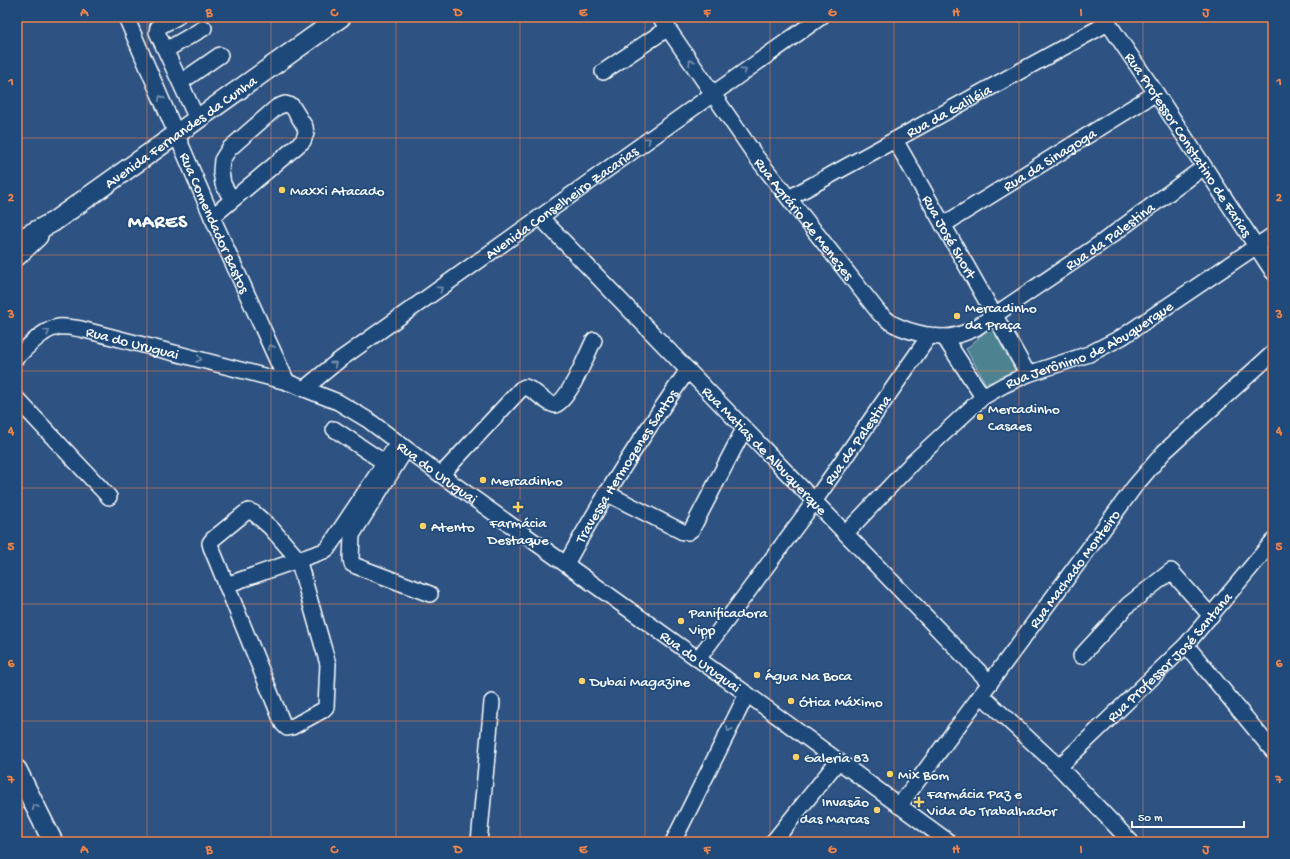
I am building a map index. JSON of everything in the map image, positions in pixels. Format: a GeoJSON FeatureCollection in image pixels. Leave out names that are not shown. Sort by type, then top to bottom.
{"type":"FeatureCollection","features":[{"type":"Feature","properties":{"kind":"main road","name":"Avenida Fernandes da Cunha"},"geometry":{"type":"LineString","coordinates":[[17,241],[53,222],[341,17]]}},
{"type":"Feature","properties":{"kind":"main road"},"geometry":{"type":"LineString","coordinates":[[17,256],[53,222]]}},
{"type":"Feature","properties":{"kind":"main road"},"geometry":{"type":"LineString","coordinates":[[17,770],[52,842]]}},
{"type":"Feature","properties":{"kind":"street","name":"Rua Comendador Bastos"},"geometry":{"type":"LineString","coordinates":[[126,17],[212,217],[287,382]]}},
{"type":"Feature","properties":{"kind":"street"},"geometry":{"type":"LineString","coordinates":[[176,17],[157,29],[197,119]]}},
{"type":"Feature","properties":{"kind":"street","name":"Avenida Conselheiro Zacarias"},"geometry":{"type":"LineString","coordinates":[[304,389],[338,361],[820,17]]}},
{"type":"Feature","properties":{"kind":"street","name":"Rua Professor Constatino de Farias"},"geometry":{"type":"LineString","coordinates":[[1106,20],[1156,93],[1273,272]]}},
{"type":"Feature","properties":{"kind":"street","name":"Rua da Galiléia"},"geometry":{"type":"LineString","coordinates":[[789,198],[895,140],[1106,20]]}},
{"type":"Feature","properties":{"kind":"street"},"geometry":{"type":"LineString","coordinates":[[603,72],[664,22]]}},
{"type":"Feature","properties":{"kind":"street","name":"Rua Agrário de Menezes"},"geometry":{"type":"LineString","coordinates":[[664,22],[757,158],[880,314],[890,322],[902,328],[937,336],[960,335],[974,329],[995,316]]}},
{"type":"Feature","properties":{"kind":"street"},"geometry":{"type":"LineString","coordinates":[[166,50],[204,28]]}},
{"type":"Feature","properties":{"kind":"street"},"geometry":{"type":"LineString","coordinates":[[181,82],[220,55]]}},
{"type":"Feature","properties":{"kind":"street","name":"Rua da Sinagoga"},"geometry":{"type":"LineString","coordinates":[[944,225],[1156,93]]}},
{"type":"Feature","properties":{"kind":"street"},"geometry":{"type":"LineString","coordinates":[[212,217],[303,141],[306,133],[305,127],[292,106],[285,104],[277,107],[229,149],[222,160],[221,171],[223,184],[232,200]]}},
{"type":"Feature","properties":{"kind":"street","name":"Rua José Short"},"geometry":{"type":"LineString","coordinates":[[895,140],[1028,374]]}},
{"type":"Feature","properties":{"kind":"street","name":"Rua da Palestina"},"geometry":{"type":"LineString","coordinates":[[995,316],[1101,243],[1204,167]]}},
{"type":"Feature","properties":{"kind":"street","name":"Rua Matias de Albuquerque"},"geometry":{"type":"LineString","coordinates":[[540,217],[990,683]]}},
{"type":"Feature","properties":{"kind":"street","name":"Rua Jerônimo de Abuquerque"},"geometry":{"type":"LineString","coordinates":[[846,533],[913,462],[983,397],[1028,374],[1089,354],[1122,337],[1273,235]]}},
{"type":"Feature","properties":{"kind":"street","name":"Rua do Uruguai"},"geometry":{"type":"LineString","coordinates":[[17,357],[48,330],[60,327],[69,327],[287,382],[338,402],[368,420],[441,475],[747,694],[949,842]]}},
{"type":"Feature","properties":{"kind":"street"},"geometry":{"type":"LineString","coordinates":[[937,336],[983,397]]}},
{"type":"Feature","properties":{"kind":"street","name":"Rua da Palestina"},"geometry":{"type":"LineString","coordinates":[[698,659],[937,336]]}},
{"type":"Feature","properties":{"kind":"street"},"geometry":{"type":"LineString","coordinates":[[441,475],[521,389],[525,387],[530,388],[550,404],[555,405],[559,403],[571,387],[594,340]]}},
{"type":"Feature","properties":{"kind":"street","name":"Rua Machado Monteiro"},"geometry":{"type":"LineString","coordinates":[[899,806],[1135,486],[1164,452],[1273,353]]}},
{"type":"Feature","properties":{"kind":"street","name":"Travessa Hermogenes Santos"},"geometry":{"type":"LineString","coordinates":[[566,564],[606,493],[647,429],[688,370]]}},
{"type":"Feature","properties":{"kind":"street"},"geometry":{"type":"LineString","coordinates":[[17,399],[109,497]]}},
{"type":"Feature","properties":{"kind":"street"},"geometry":{"type":"LineString","coordinates":[[334,429],[385,463]]}},
{"type":"Feature","properties":{"kind":"street"},"geometry":{"type":"LineString","coordinates":[[606,493],[683,532],[688,532],[692,529],[744,429]]}},
{"type":"Feature","properties":{"kind":"street"},"geometry":{"type":"LineString","coordinates":[[226,585],[324,551],[328,548],[385,463],[402,446]]}},
{"type":"Feature","properties":{"kind":"street"},"geometry":{"type":"LineString","coordinates":[[402,446],[352,535],[351,560],[352,564],[356,566],[430,594]]}},
{"type":"Feature","properties":{"kind":"street"},"geometry":{"type":"LineString","coordinates":[[249,511],[254,513],[271,528],[298,559],[328,664],[327,702],[323,710],[292,727],[287,728],[283,724],[226,585],[210,543],[249,511]]}},
{"type":"Feature","properties":{"kind":"street","name":"Rua Professor José Santana"},"geometry":{"type":"LineString","coordinates":[[1058,767],[1186,645],[1270,550]]}},
{"type":"Feature","properties":{"kind":"street"},"geometry":{"type":"LineString","coordinates":[[1081,656],[1128,605],[1171,571],[1211,616]]}},
{"type":"Feature","properties":{"kind":"street"},"geometry":{"type":"LineString","coordinates":[[1186,645],[1273,751]]}},
{"type":"Feature","properties":{"kind":"street"},"geometry":{"type":"LineString","coordinates":[[673,842],[747,694]]}},
{"type":"Feature","properties":{"kind":"street"},"geometry":{"type":"LineString","coordinates":[[981,695],[1058,767],[1131,842]]}},
{"type":"Feature","properties":{"kind":"street"},"geometry":{"type":"LineString","coordinates":[[479,842],[492,702]]}},
{"type":"Feature","properties":{"kind":"street"},"geometry":{"type":"LineString","coordinates":[[772,842],[838,761]]}},
{"type":"Feature","properties":{"kind":"green space"},"geometry":{"type":"Polygon","coordinates":[[[993,325],[1016,372],[986,384],[966,349],[993,325]]]}},
{"type":"Feature","properties":{"kind":"place","name":"Maxxi Atacado"},"geometry":{"type":"Point","coordinates":[282,190]}},
{"type":"Feature","properties":{"kind":"place","name":"Mercadinho da Praça"},"geometry":{"type":"Point","coordinates":[957,316]}},
{"type":"Feature","properties":{"kind":"place","name":"Mercadinho Casaes"},"geometry":{"type":"Point","coordinates":[980,417]}},
{"type":"Feature","properties":{"kind":"place","name":"Mercadinho"},"geometry":{"type":"Point","coordinates":[483,480]}},
{"type":"Feature","properties":{"kind":"place","name":"Farmácia Destaque"},"geometry":{"type":"Point","coordinates":[518,507]}},
{"type":"Feature","properties":{"kind":"place","name":"Atento"},"geometry":{"type":"Point","coordinates":[423,526]}},
{"type":"Feature","properties":{"kind":"place","name":"Panificadora Vipp"},"geometry":{"type":"Point","coordinates":[681,621]}},
{"type":"Feature","properties":{"kind":"place","name":"Água Na Boca"},"geometry":{"type":"Point","coordinates":[757,675]}},
{"type":"Feature","properties":{"kind":"place","name":"Dubai Magazine"},"geometry":{"type":"Point","coordinates":[582,681]}},
{"type":"Feature","properties":{"kind":"place","name":"Ótica Máximo"},"geometry":{"type":"Point","coordinates":[791,701]}},
{"type":"Feature","properties":{"kind":"place","name":"Galeria 83"},"geometry":{"type":"Point","coordinates":[796,757]}},
{"type":"Feature","properties":{"kind":"place","name":"Mix Bom"},"geometry":{"type":"Point","coordinates":[890,774]}},
{"type":"Feature","properties":{"kind":"place","name":"Farmácia Paz e Vida do Trabalhador"},"geometry":{"type":"Point","coordinates":[919,802]}},
{"type":"Feature","properties":{"kind":"place","name":"Invasão das Marcas"},"geometry":{"type":"Point","coordinates":[877,810]}},
{"type":"Feature","properties":{"kind":"district","name":"MARES"},"geometry":{"type":"Point","coordinates":[158,220]}}]}
